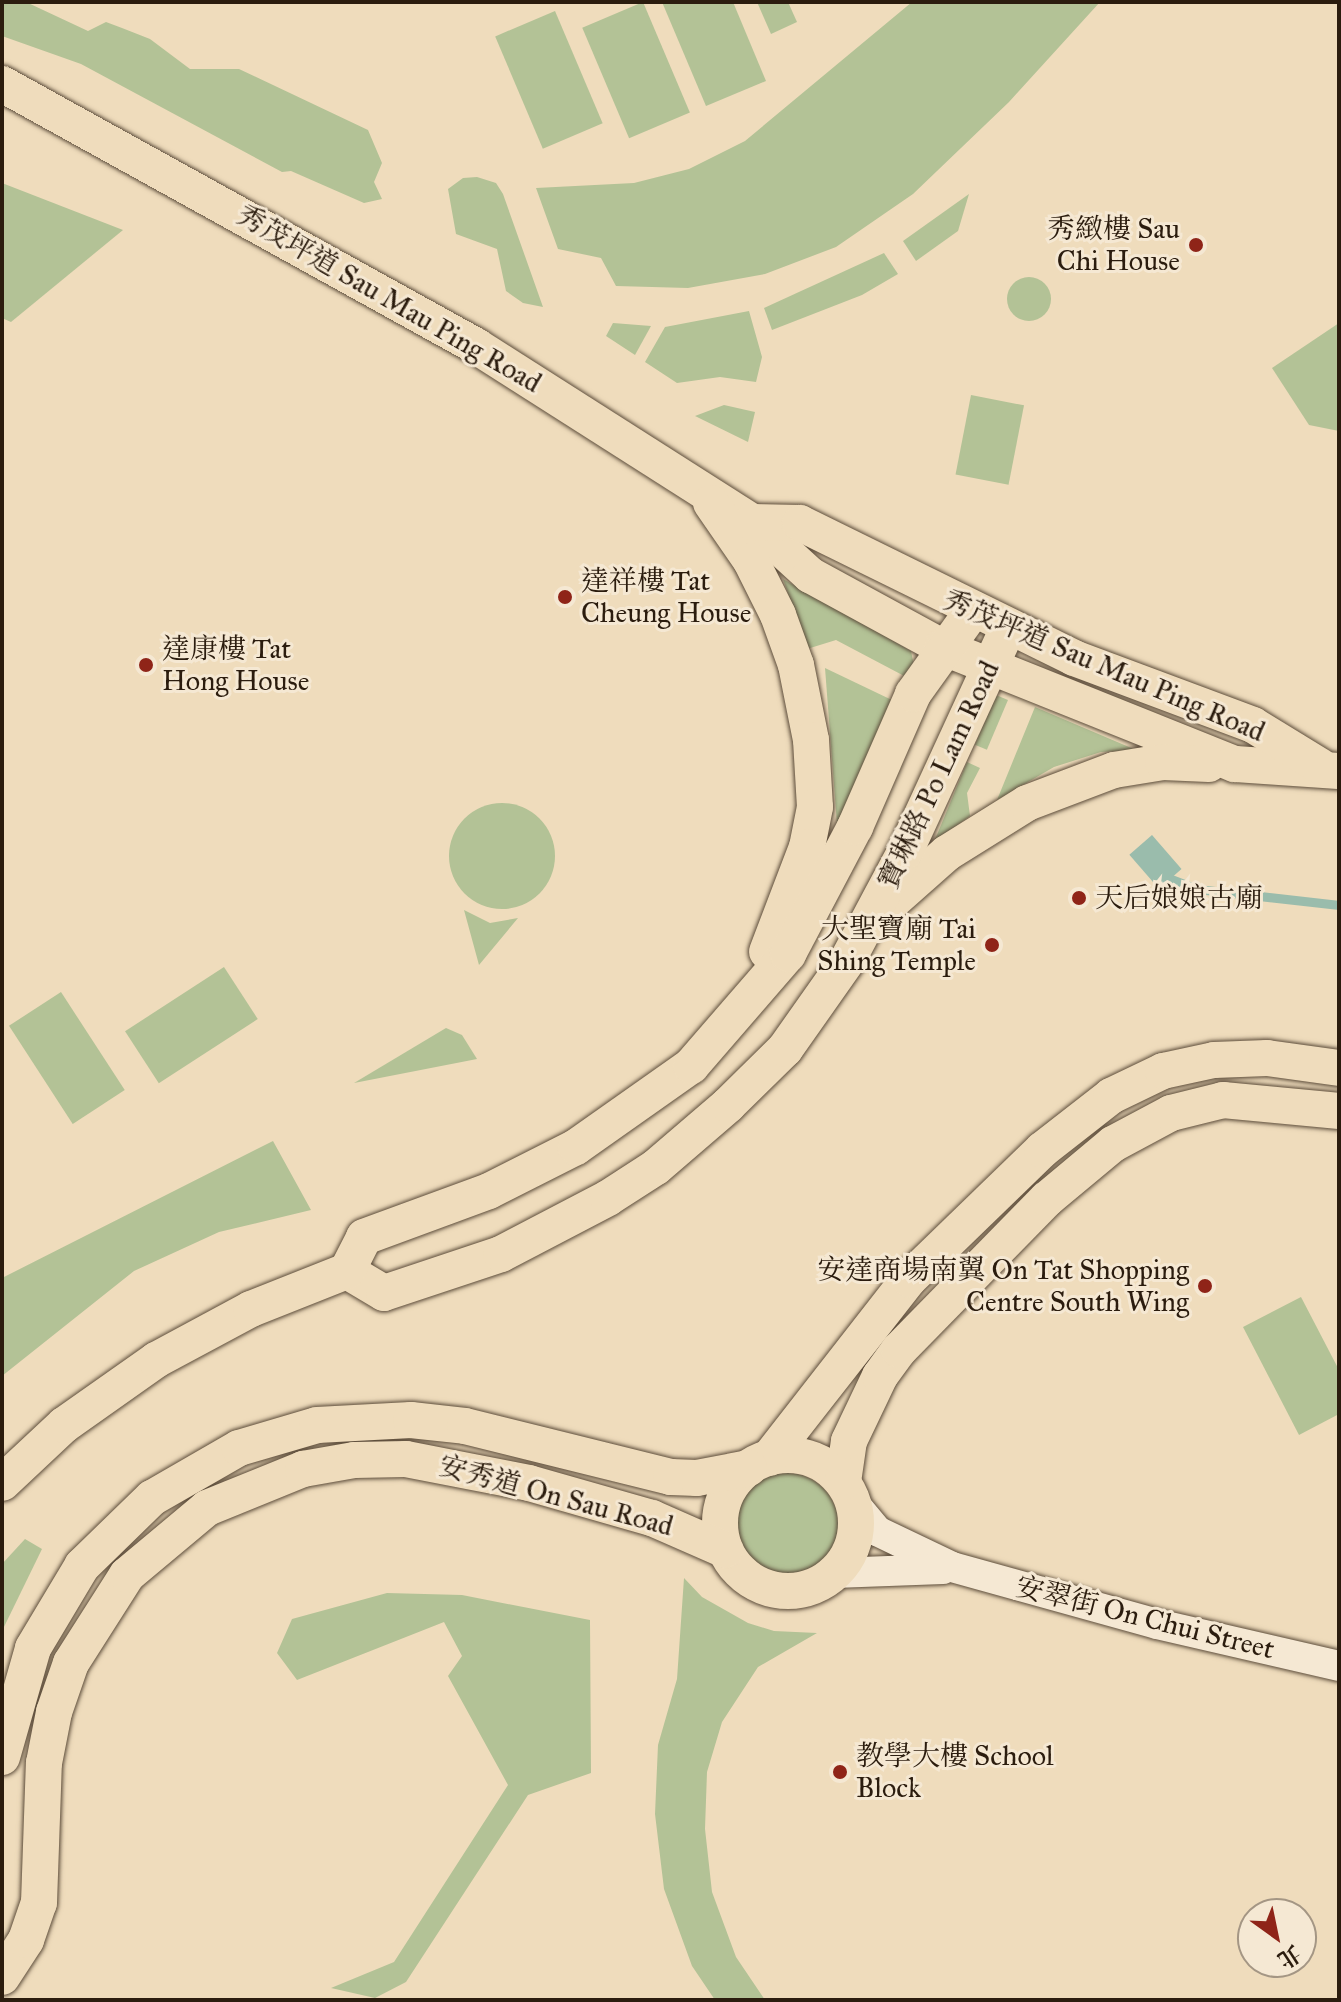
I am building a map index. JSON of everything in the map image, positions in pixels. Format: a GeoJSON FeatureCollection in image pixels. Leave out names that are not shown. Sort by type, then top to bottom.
{"type":"FeatureCollection","features":[{"type":"Feature","properties":{"kind":"main road","name":"秀茂坪道 Sau Mau Ping Road"},"geometry":{"type":"LineString","coordinates":[[7,91],[149,161],[476,346],[752,522],[810,575],[942,647],[990,669],[1235,764],[1330,769]]}},
{"type":"Feature","properties":{"kind":"main road"},"geometry":{"type":"LineString","coordinates":[[703,492],[751,561],[778,615],[796,665],[811,740],[815,807],[807,847],[739,1011]]}},
{"type":"Feature","properties":{"kind":"main road","name":"秀茂坪道 Sau Mau Ping Road"},"geometry":{"type":"LineString","coordinates":[[752,522],[800,523],[972,612],[1253,725],[1330,769]]}},
{"type":"Feature","properties":{"kind":"main road","name":"寶琳路 Po Lam Road"},"geometry":{"type":"LineString","coordinates":[[972,612],[942,647],[913,694],[815,909],[788,954],[691,1066],[622,1117],[506,1183],[364,1237],[347,1271],[384,1293],[441,1275],[557,1227],[644,1175],[699,1133],[785,1049],[820,1004],[868,922],[1008,628]]}},
{"type":"Feature","properties":{"kind":"main road"},"geometry":{"type":"LineString","coordinates":[[868,922],[947,853],[1027,803],[1114,770],[1163,762],[1235,764]]}},
{"type":"Feature","properties":{"kind":"main road"},"geometry":{"type":"LineString","coordinates":[[1339,1068],[1267,1058],[1214,1060],[1163,1071],[1111,1096],[1042,1150],[909,1279],[759,1463],[732,1484],[723,1505],[720,1527],[725,1550],[743,1575],[777,1591],[811,1588],[834,1573],[855,1540],[848,1492],[849,1441],[880,1376],[899,1350],[1047,1199],[1113,1144],[1171,1113],[1223,1100],[1339,1111]]}},
{"type":"Feature","properties":{"kind":"main road"},"geometry":{"type":"LineString","coordinates":[[2,1483],[64,1425],[156,1360],[251,1309],[347,1271]]}},
{"type":"Feature","properties":{"kind":"main road","name":"安秀道 On Sau Road"},"geometry":{"type":"LineString","coordinates":[[2,1757],[33,1648],[82,1566],[152,1498],[239,1448],[317,1425],[411,1420],[465,1426],[671,1477],[697,1478],[759,1463]]}},
{"type":"Feature","properties":{"kind":"main road"},"geometry":{"type":"LineString","coordinates":[[759,1463],[810,1458],[848,1492]]}},
{"type":"Feature","properties":{"kind":"main road","name":"安秀道 On Sau Road"},"geometry":{"type":"LineString","coordinates":[[2,1977],[26,1940],[39,1903],[44,1763],[54,1712],[71,1663],[127,1575],[207,1508],[303,1469],[406,1459],[529,1483],[652,1518],[725,1550]]}},
{"type":"Feature","properties":{"kind":"street","name":"安翠街 On Chui Street"},"geometry":{"type":"LineString","coordinates":[[848,1492],[877,1531],[952,1567],[1157,1624],[1339,1666]]}},
{"type":"Feature","properties":{"kind":"street","name":"安翠街 On Chui Street"},"geometry":{"type":"LineString","coordinates":[[834,1573],[952,1567]]}},
{"type":"Feature","properties":{"kind":"shaded area"},"geometry":{"type":"Polygon","coordinates":[[[2,2],[26,2],[88,31],[106,22],[150,39],[190,69],[239,69],[368,130],[382,163],[374,182],[382,199],[364,203],[291,171],[282,172],[81,64],[2,36],[2,2]]]}},
{"type":"Feature","properties":{"kind":"shaded area"},"geometry":{"type":"Polygon","coordinates":[[[643,2],[690,112],[629,138],[582,28],[643,2]]]}},
{"type":"Feature","properties":{"kind":"shaded area"},"geometry":{"type":"Polygon","coordinates":[[[662,2],[733,2],[766,81],[706,106],[662,2]]]}},
{"type":"Feature","properties":{"kind":"shaded area"},"geometry":{"type":"Polygon","coordinates":[[[757,2],[788,2],[797,22],[771,34],[757,2]]]}},
{"type":"Feature","properties":{"kind":"shaded area"},"geometry":{"type":"Polygon","coordinates":[[[912,2],[1100,2],[1009,102],[913,194],[836,247],[765,274],[688,288],[616,286],[601,258],[558,249],[536,188],[634,183],[689,169],[745,141],[912,2]]]}},
{"type":"Feature","properties":{"kind":"shaded area"},"geometry":{"type":"Polygon","coordinates":[[[555,11],[603,123],[543,149],[495,36],[555,11]]]}},
{"type":"Feature","properties":{"kind":"shaded area"},"geometry":{"type":"Polygon","coordinates":[[[477,177],[496,183],[503,194],[543,307],[523,303],[506,291],[497,249],[456,234],[448,189],[463,178],[477,177]]]}},
{"type":"Feature","properties":{"kind":"shaded area"},"geometry":{"type":"Polygon","coordinates":[[[2,183],[123,230],[11,322],[2,318],[2,183]]]}},
{"type":"Feature","properties":{"kind":"shaded area"},"geometry":{"type":"Polygon","coordinates":[[[969,194],[958,231],[916,261],[903,241],[969,194]]]}},
{"type":"Feature","properties":{"kind":"shaded area"},"geometry":{"type":"Polygon","coordinates":[[[884,253],[898,274],[862,295],[772,330],[764,308],[884,253]]]}},
{"type":"Feature","properties":{"kind":"shaded area"},"geometry":{"type":"Polygon","coordinates":[[[1029,277],[1045,283],[1051,299],[1045,315],[1029,321],[1013,315],[1007,299],[1013,283],[1029,277]]]}},
{"type":"Feature","properties":{"kind":"shaded area"},"geometry":{"type":"Polygon","coordinates":[[[749,311],[762,357],[756,382],[720,377],[677,383],[645,362],[665,327],[749,311]]]}},
{"type":"Feature","properties":{"kind":"shaded area"},"geometry":{"type":"Polygon","coordinates":[[[613,323],[651,326],[635,355],[606,336],[613,323]]]}},
{"type":"Feature","properties":{"kind":"shaded area"},"geometry":{"type":"Polygon","coordinates":[[[1339,323],[1339,431],[1309,425],[1272,368],[1339,323]]]}},
{"type":"Feature","properties":{"kind":"shaded area"},"geometry":{"type":"Polygon","coordinates":[[[971,395],[1024,405],[1009,485],[956,475],[971,395]]]}},
{"type":"Feature","properties":{"kind":"shaded area"},"geometry":{"type":"Polygon","coordinates":[[[724,405],[755,412],[748,442],[695,416],[724,405]]]}},
{"type":"Feature","properties":{"kind":"shaded area"},"geometry":{"type":"Polygon","coordinates":[[[783,579],[911,651],[914,666],[908,678],[836,640],[807,649],[783,579]]]}},
{"type":"Feature","properties":{"kind":"shaded area"},"geometry":{"type":"Polygon","coordinates":[[[825,668],[894,701],[837,824],[825,668]]]}},
{"type":"Feature","properties":{"kind":"shaded area"},"geometry":{"type":"Polygon","coordinates":[[[996,695],[1008,700],[987,750],[975,745],[996,695]]]}},
{"type":"Feature","properties":{"kind":"shaded area"},"geometry":{"type":"Polygon","coordinates":[[[1035,707],[1136,750],[1101,752],[1054,767],[997,800],[1035,707]]]}},
{"type":"Feature","properties":{"kind":"shaded area"},"geometry":{"type":"Polygon","coordinates":[[[967,762],[980,768],[967,793],[970,816],[934,842],[967,762]]]}},
{"type":"Feature","properties":{"kind":"shaded area"},"geometry":{"type":"Polygon","coordinates":[[[502,803],[522,807],[539,819],[551,836],[555,856],[551,876],[539,893],[522,905],[502,909],[482,905],[465,893],[453,876],[449,856],[453,836],[465,819],[482,807],[502,803]]]}},
{"type":"Feature","properties":{"kind":"shaded area"},"geometry":{"type":"Polygon","coordinates":[[[1152,835],[1182,869],[1159,889],[1129,855],[1152,835]]]}},
{"type":"Feature","properties":{"kind":"shaded area"},"geometry":{"type":"Polygon","coordinates":[[[464,910],[490,923],[518,918],[479,965],[464,910]]]}},
{"type":"Feature","properties":{"kind":"shaded area"},"geometry":{"type":"Polygon","coordinates":[[[224,967],[258,1019],[159,1083],[125,1031],[224,967]]]}},
{"type":"Feature","properties":{"kind":"shaded area"},"geometry":{"type":"Polygon","coordinates":[[[61,992],[125,1090],[73,1124],[9,1026],[61,992]]]}},
{"type":"Feature","properties":{"kind":"shaded area"},"geometry":{"type":"Polygon","coordinates":[[[446,1028],[462,1035],[477,1059],[354,1083],[446,1028]]]}},
{"type":"Feature","properties":{"kind":"shaded area"},"geometry":{"type":"Polygon","coordinates":[[[273,1141],[311,1210],[219,1232],[134,1271],[2,1376],[2,1278],[273,1141]]]}},
{"type":"Feature","properties":{"kind":"shaded area"},"geometry":{"type":"Polygon","coordinates":[[[1301,1297],[1339,1370],[1339,1414],[1299,1435],[1243,1327],[1301,1297]]]}},
{"type":"Feature","properties":{"kind":"shaded area"},"geometry":{"type":"Polygon","coordinates":[[[787,1473],[807,1476],[830,1495],[835,1504],[838,1524],[835,1544],[816,1567],[807,1572],[787,1575],[767,1572],[744,1553],[739,1544],[736,1524],[739,1504],[758,1481],[767,1476],[787,1473]]]}},
{"type":"Feature","properties":{"kind":"shaded area"},"geometry":{"type":"Polygon","coordinates":[[[25,1539],[42,1549],[2,1631],[2,1564],[25,1539]]]}},
{"type":"Feature","properties":{"kind":"shaded area"},"geometry":{"type":"Polygon","coordinates":[[[684,1578],[702,1597],[748,1623],[774,1631],[817,1633],[758,1667],[722,1722],[707,1772],[705,1829],[712,1892],[736,1957],[765,2000],[715,2000],[692,1966],[664,1889],[655,1814],[658,1745],[677,1679],[684,1578]]]}},
{"type":"Feature","properties":{"kind":"shaded area"},"geometry":{"type":"Polygon","coordinates":[[[387,1593],[462,1595],[590,1620],[591,1773],[528,1795],[406,1982],[375,1998],[331,1988],[394,1962],[508,1785],[448,1676],[462,1656],[444,1622],[297,1680],[277,1653],[292,1619],[387,1593]]]}},
{"type":"Feature","properties":{"kind":"waterway"},"geometry":{"type":"LineString","coordinates":[[1171,879],[1197,889],[1339,905]]}},
{"type":"Feature","properties":{"kind":"place","name":"秀緻樓 Sau Chi House"},"geometry":{"type":"Point","coordinates":[1196,245]}},
{"type":"Feature","properties":{"kind":"place","name":"達祥樓 Tat Cheung House"},"geometry":{"type":"Point","coordinates":[565,597]}},
{"type":"Feature","properties":{"kind":"place","name":"達康樓 Tat Hong House"},"geometry":{"type":"Point","coordinates":[146,665]}},
{"type":"Feature","properties":{"kind":"place","name":"天后娘娘古廟"},"geometry":{"type":"Point","coordinates":[1079,898]}},
{"type":"Feature","properties":{"kind":"place","name":"大聖寶廟 Tai Shing Temple"},"geometry":{"type":"Point","coordinates":[992,945]}},
{"type":"Feature","properties":{"kind":"place","name":"安達商場南翼 On Tat Shopping Centre South Wing"},"geometry":{"type":"Point","coordinates":[1205,1286]}},
{"type":"Feature","properties":{"kind":"place","name":"教學大樓 School Block"},"geometry":{"type":"Point","coordinates":[840,1772]}}]}
